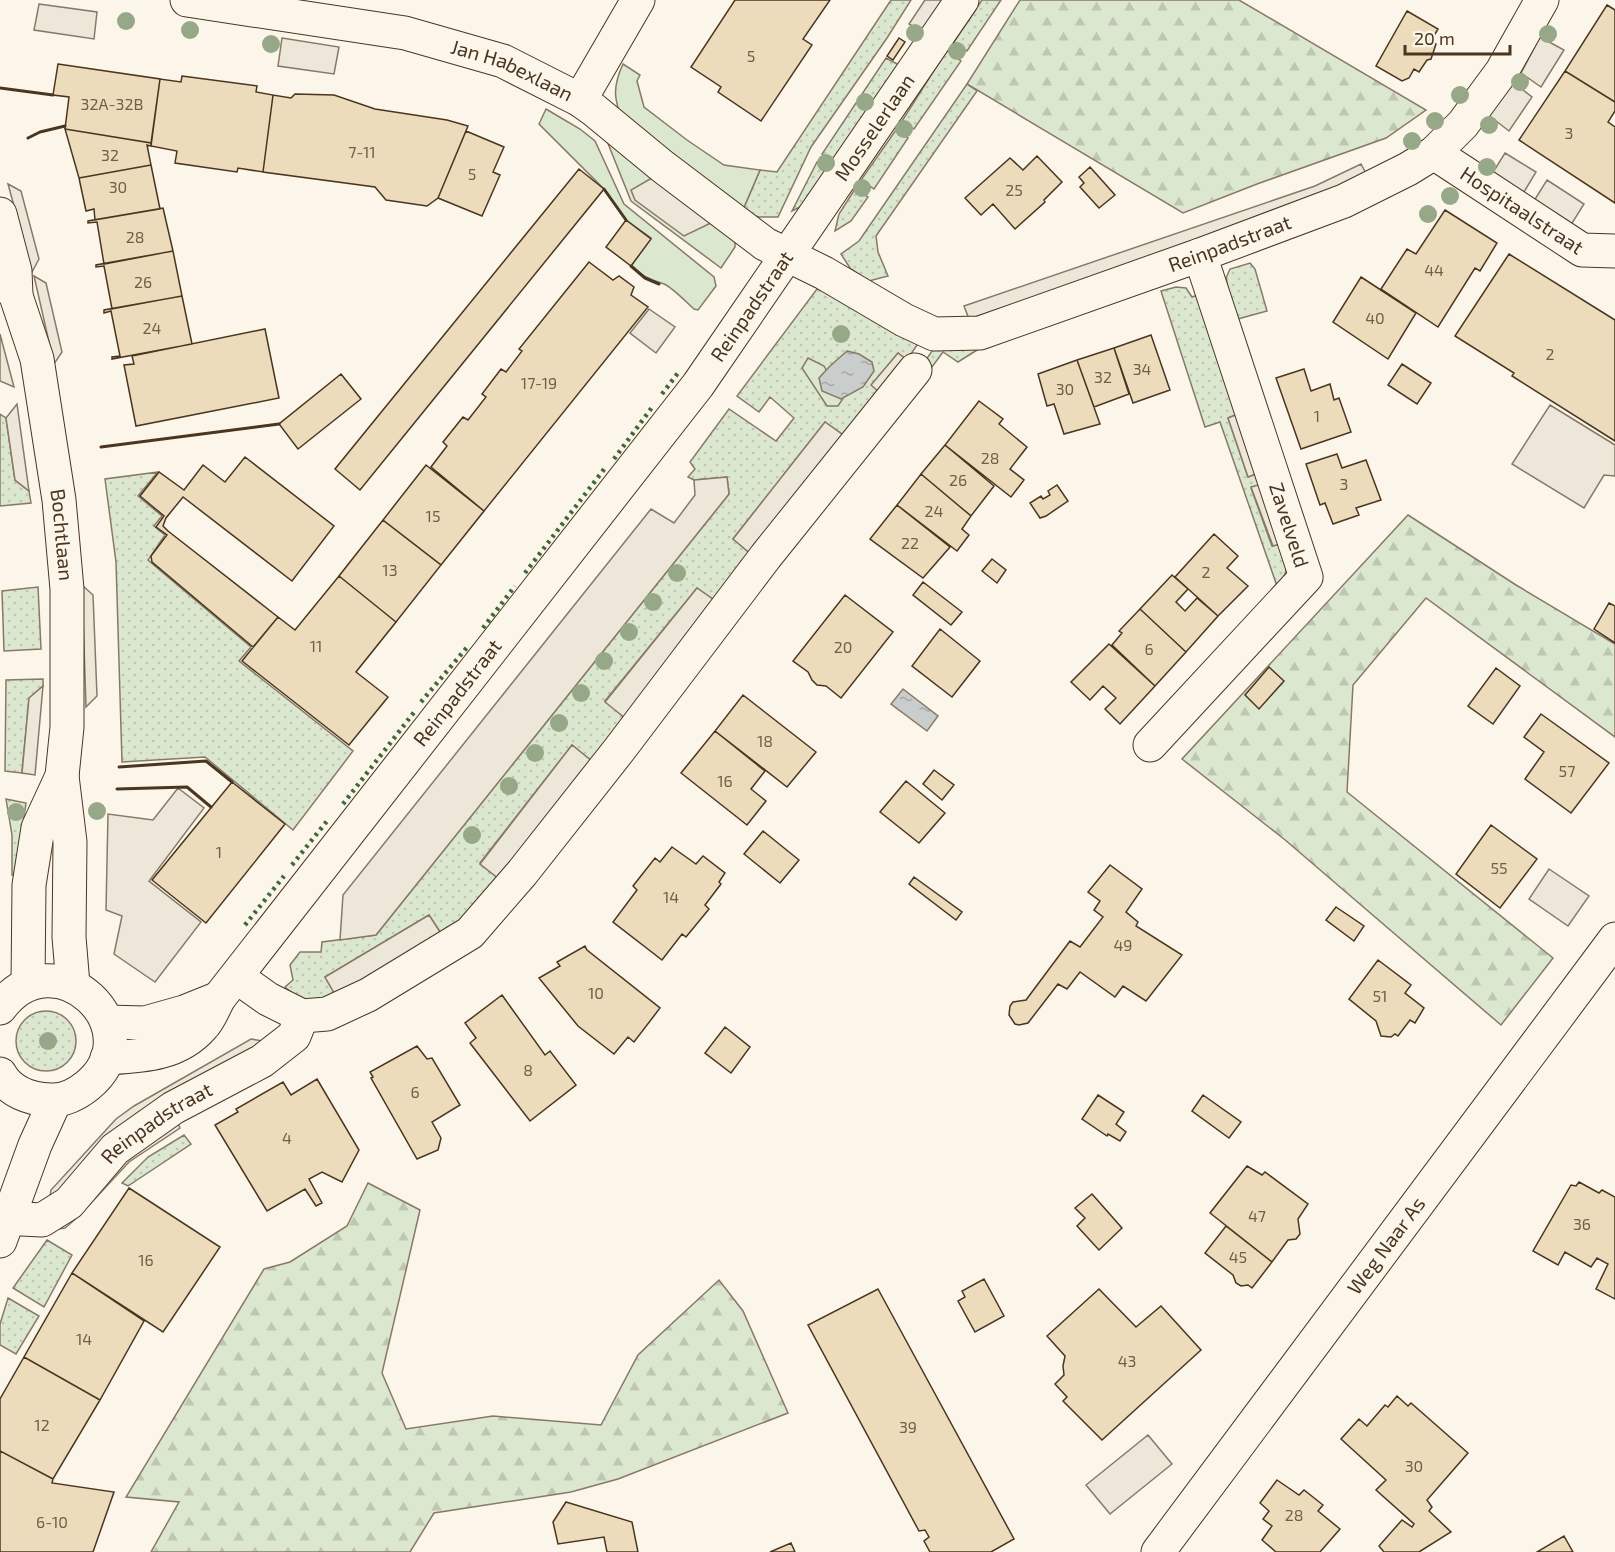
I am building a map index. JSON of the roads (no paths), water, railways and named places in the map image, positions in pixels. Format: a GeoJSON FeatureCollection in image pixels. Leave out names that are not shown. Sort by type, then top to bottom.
{"type":"FeatureCollection","features":[{"type":"Feature","properties":{"kind":"street","name":"Jan Habexlaan"},"geometry":{"type":"LineString","coordinates":[[187,0],[405,33],[503,61],[579,100],[753,236],[788,255]]}},
{"type":"Feature","properties":{"kind":"street"},"geometry":{"type":"LineString","coordinates":[[579,100],[638,0]]}},
{"type":"Feature","properties":{"kind":"street","name":"Mosselerlaan"},"geometry":{"type":"LineString","coordinates":[[788,255],[962,0]]}},
{"type":"Feature","properties":{"kind":"street","name":"Reinpadstraat"},"geometry":{"type":"LineString","coordinates":[[107,1058],[158,1054],[188,1041],[205,1025],[228,987],[698,385],[788,255],[824,273],[904,320],[934,334],[980,333],[1344,201],[1434,153],[1463,124],[1502,71],[1542,0]]}},
{"type":"Feature","properties":{"kind":"street","name":"Hospitaalstraat"},"geometry":{"type":"LineString","coordinates":[[1434,153],[1582,250],[1615,251]]}},
{"type":"Feature","properties":{"kind":"street","name":"Bochtlaan"},"geometry":{"type":"LineString","coordinates":[[0,214],[15,271],[8,284],[37,359],[59,500],[67,589],[67,727],[62,776],[70,842],[69,938],[73,985]]}},
{"type":"Feature","properties":{"kind":"street","name":"Zavelveld"},"geometry":{"type":"LineString","coordinates":[[1150,745],[1306,577],[1200,255]]}},
{"type":"Feature","properties":{"kind":"street"},"geometry":{"type":"LineString","coordinates":[[107,1022],[145,1023],[184,1012],[228,987],[268,999],[302,1016],[327,1014],[368,994],[470,933],[522,873],[620,750],[766,556],[915,370]]}},
{"type":"Feature","properties":{"kind":"street","name":"Bochtlaan"},"geometry":{"type":"LineString","coordinates":[[28,984],[29,885],[38,828],[62,776]]}},
{"type":"Feature","properties":{"kind":"street","name":"Weg Naar As"},"geometry":{"type":"LineString","coordinates":[[1158,1552],[1615,939]]}},
{"type":"Feature","properties":{"kind":"street"},"geometry":{"type":"LineString","coordinates":[[0,1008],[9,996],[28,984],[50,980],[73,985],[91,997],[100,1008],[107,1022],[110,1040],[107,1058],[96,1079],[78,1094],[55,1101],[36,1099],[1,1085]]}},
{"type":"Feature","properties":{"kind":"street","name":"Reinpadstraat"},"geometry":{"type":"LineString","coordinates":[[3,1225],[42,1220],[69,1203],[115,1149],[173,1108],[262,1061],[294,1036],[302,1016]]}},
{"type":"Feature","properties":{"kind":"street"},"geometry":{"type":"LineString","coordinates":[[3,1225],[55,1101]]}},
{"type":"Feature","properties":{"kind":"water"},"geometry":{"type":"Polygon","coordinates":[[[847,351],[859,354],[872,362],[874,371],[863,387],[841,399],[822,391],[819,378],[847,351]]]}},
{"type":"Feature","properties":{"kind":"water"},"geometry":{"type":"Polygon","coordinates":[[[903,689],[938,716],[927,731],[891,704],[903,689]]]}}]}
